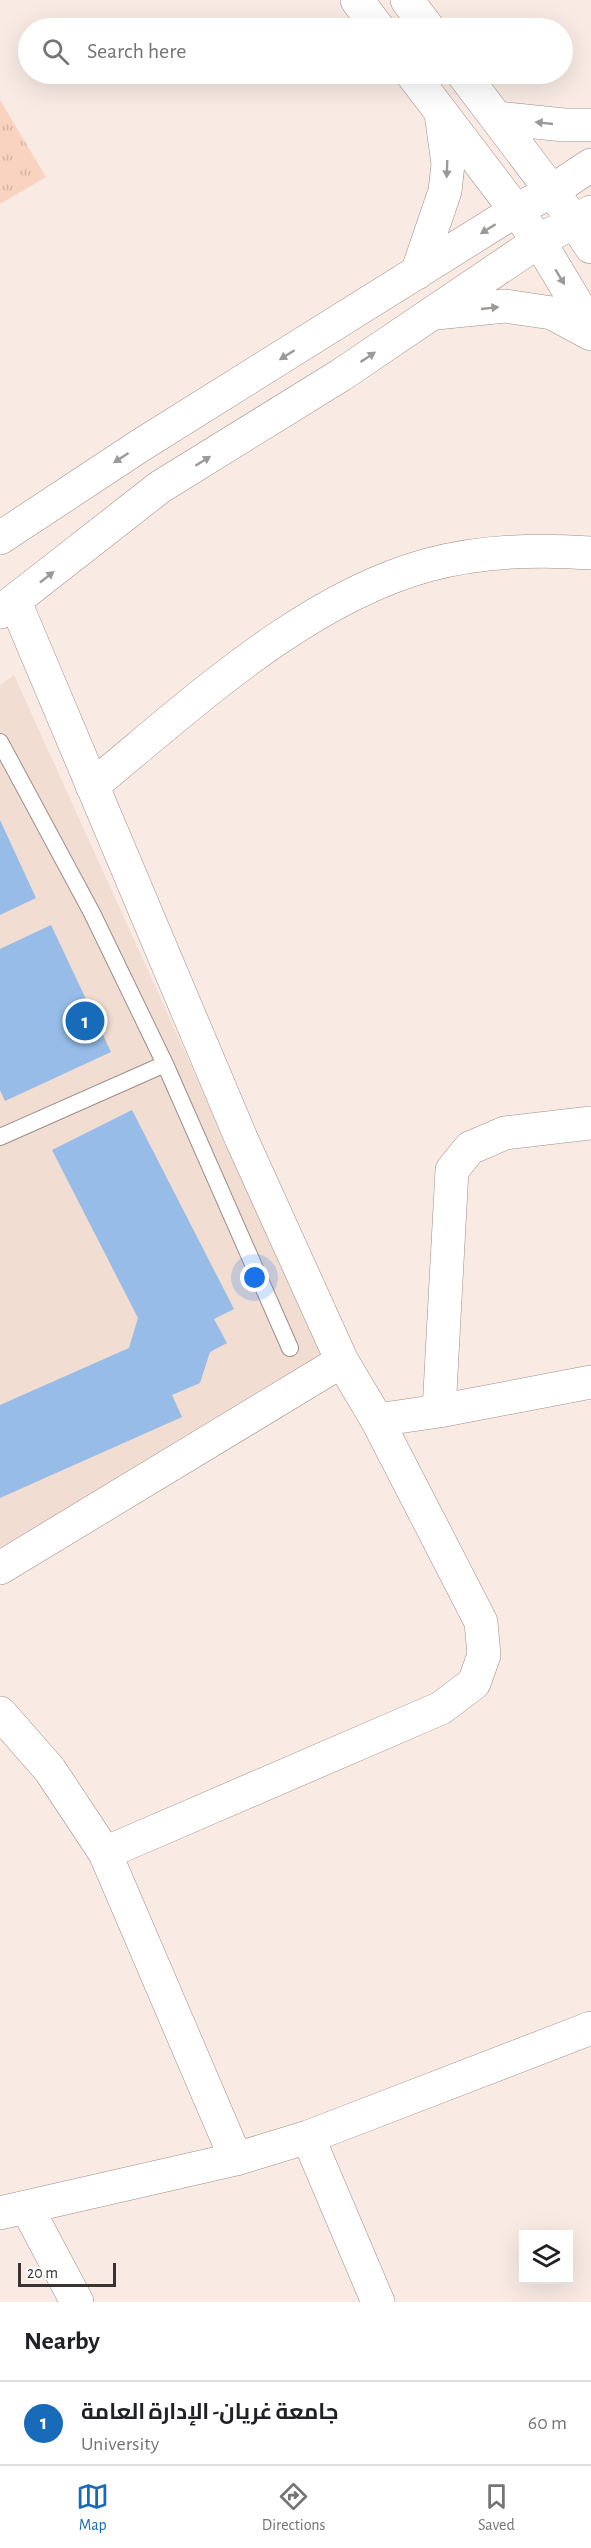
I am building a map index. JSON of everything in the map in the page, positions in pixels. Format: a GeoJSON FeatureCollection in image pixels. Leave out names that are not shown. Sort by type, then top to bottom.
{"type":"FeatureCollection","features":[{"type":"Feature","properties":{"kind":"street"},"geometry":{"type":"LineString","coordinates":[[357,0],[370,18]]}},
{"type":"Feature","properties":{"kind":"street"},"geometry":{"type":"LineString","coordinates":[[406,0],[420,18]]}},
{"type":"Feature","properties":{"kind":"street"},"geometry":{"type":"LineString","coordinates":[[420,84],[539,241],[591,328]]}},
{"type":"Feature","properties":{"kind":"street"},"geometry":{"type":"LineString","coordinates":[[105,1853],[441,1708],[474,1683],[484,1655],[481,1622],[377,1420],[342,1361],[241,1138],[92,786],[8,607],[160,487],[341,375],[539,241],[586,227],[552,191],[471,84]]}},
{"type":"Feature","properties":{"kind":"street"},"geometry":{"type":"LineString","coordinates":[[417,273],[445,191],[448,165],[440,111]]}},
{"type":"Feature","properties":{"kind":"street"},"geometry":{"type":"LineString","coordinates":[[497,118],[564,125],[591,125]]}},
{"type":"Feature","properties":{"kind":"street"},"geometry":{"type":"LineString","coordinates":[[0,537],[141,445],[591,165]]}},
{"type":"Feature","properties":{"kind":"street"},"geometry":{"type":"LineString","coordinates":[[432,314],[505,306],[552,314],[591,334]]}},
{"type":"Feature","properties":{"kind":"street"},"geometry":{"type":"LineString","coordinates":[[92,786],[212,688],[289,631],[370,586],[428,565],[481,555],[556,550],[591,553]]}},
{"type":"Feature","properties":{"kind":"street"},"geometry":{"type":"LineString","coordinates":[[439,1411],[452,1170],[470,1148],[505,1133],[591,1123]]}},
{"type":"Feature","properties":{"kind":"street"},"geometry":{"type":"LineString","coordinates":[[0,1568],[342,1361]]}},
{"type":"Feature","properties":{"kind":"street"},"geometry":{"type":"LineString","coordinates":[[377,1420],[439,1411],[591,1382]]}},
{"type":"Feature","properties":{"kind":"street"},"geometry":{"type":"LineString","coordinates":[[0,1713],[50,1770],[105,1853],[236,2159]]}},
{"type":"Feature","properties":{"kind":"street"},"geometry":{"type":"LineString","coordinates":[[77,2302],[13,2211],[236,2159],[308,2137],[591,2028]]}},
{"type":"Feature","properties":{"kind":"street"},"geometry":{"type":"LineString","coordinates":[[308,2137],[378,2302]]}},
{"type":"Feature","properties":{"kind":"lane"},"geometry":{"type":"LineString","coordinates":[[0,742],[92,913],[165,1064],[290,1348]]}},
{"type":"Feature","properties":{"kind":"lane"},"geometry":{"type":"LineString","coordinates":[[0,1137],[165,1064]]}},
{"type":"Feature","properties":{"kind":"shaded area"},"geometry":{"type":"Polygon","coordinates":[[[14,675],[323,1356],[0,1552],[0,685],[14,675]]]}},
{"type":"Feature","properties":{"kind":"green space"},"geometry":{"type":"Polygon","coordinates":[[[0,100],[46,177],[0,204],[0,100]]]}},
{"type":"Feature","properties":{"kind":"building"},"geometry":{"type":"Polygon","coordinates":[[[0,820],[36,898],[0,915],[0,820]]]}},
{"type":"Feature","properties":{"kind":"building"},"geometry":{"type":"Polygon","coordinates":[[[51,925],[111,1052],[5,1101],[0,1090],[0,949],[51,925]]]}},
{"type":"Feature","properties":{"kind":"building"},"geometry":{"type":"Polygon","coordinates":[[[132,1110],[234,1309],[214,1319],[227,1343],[210,1352],[200,1383],[172,1395],[182,1417],[0,1498],[0,1405],[129,1348],[138,1318],[52,1150],[132,1110]]]}},
{"type":"Feature","properties":{"kind":"place","name":"جامعة غريان- الإدارة العامة"},"geometry":{"type":"Point","coordinates":[85,1021]}}]}
